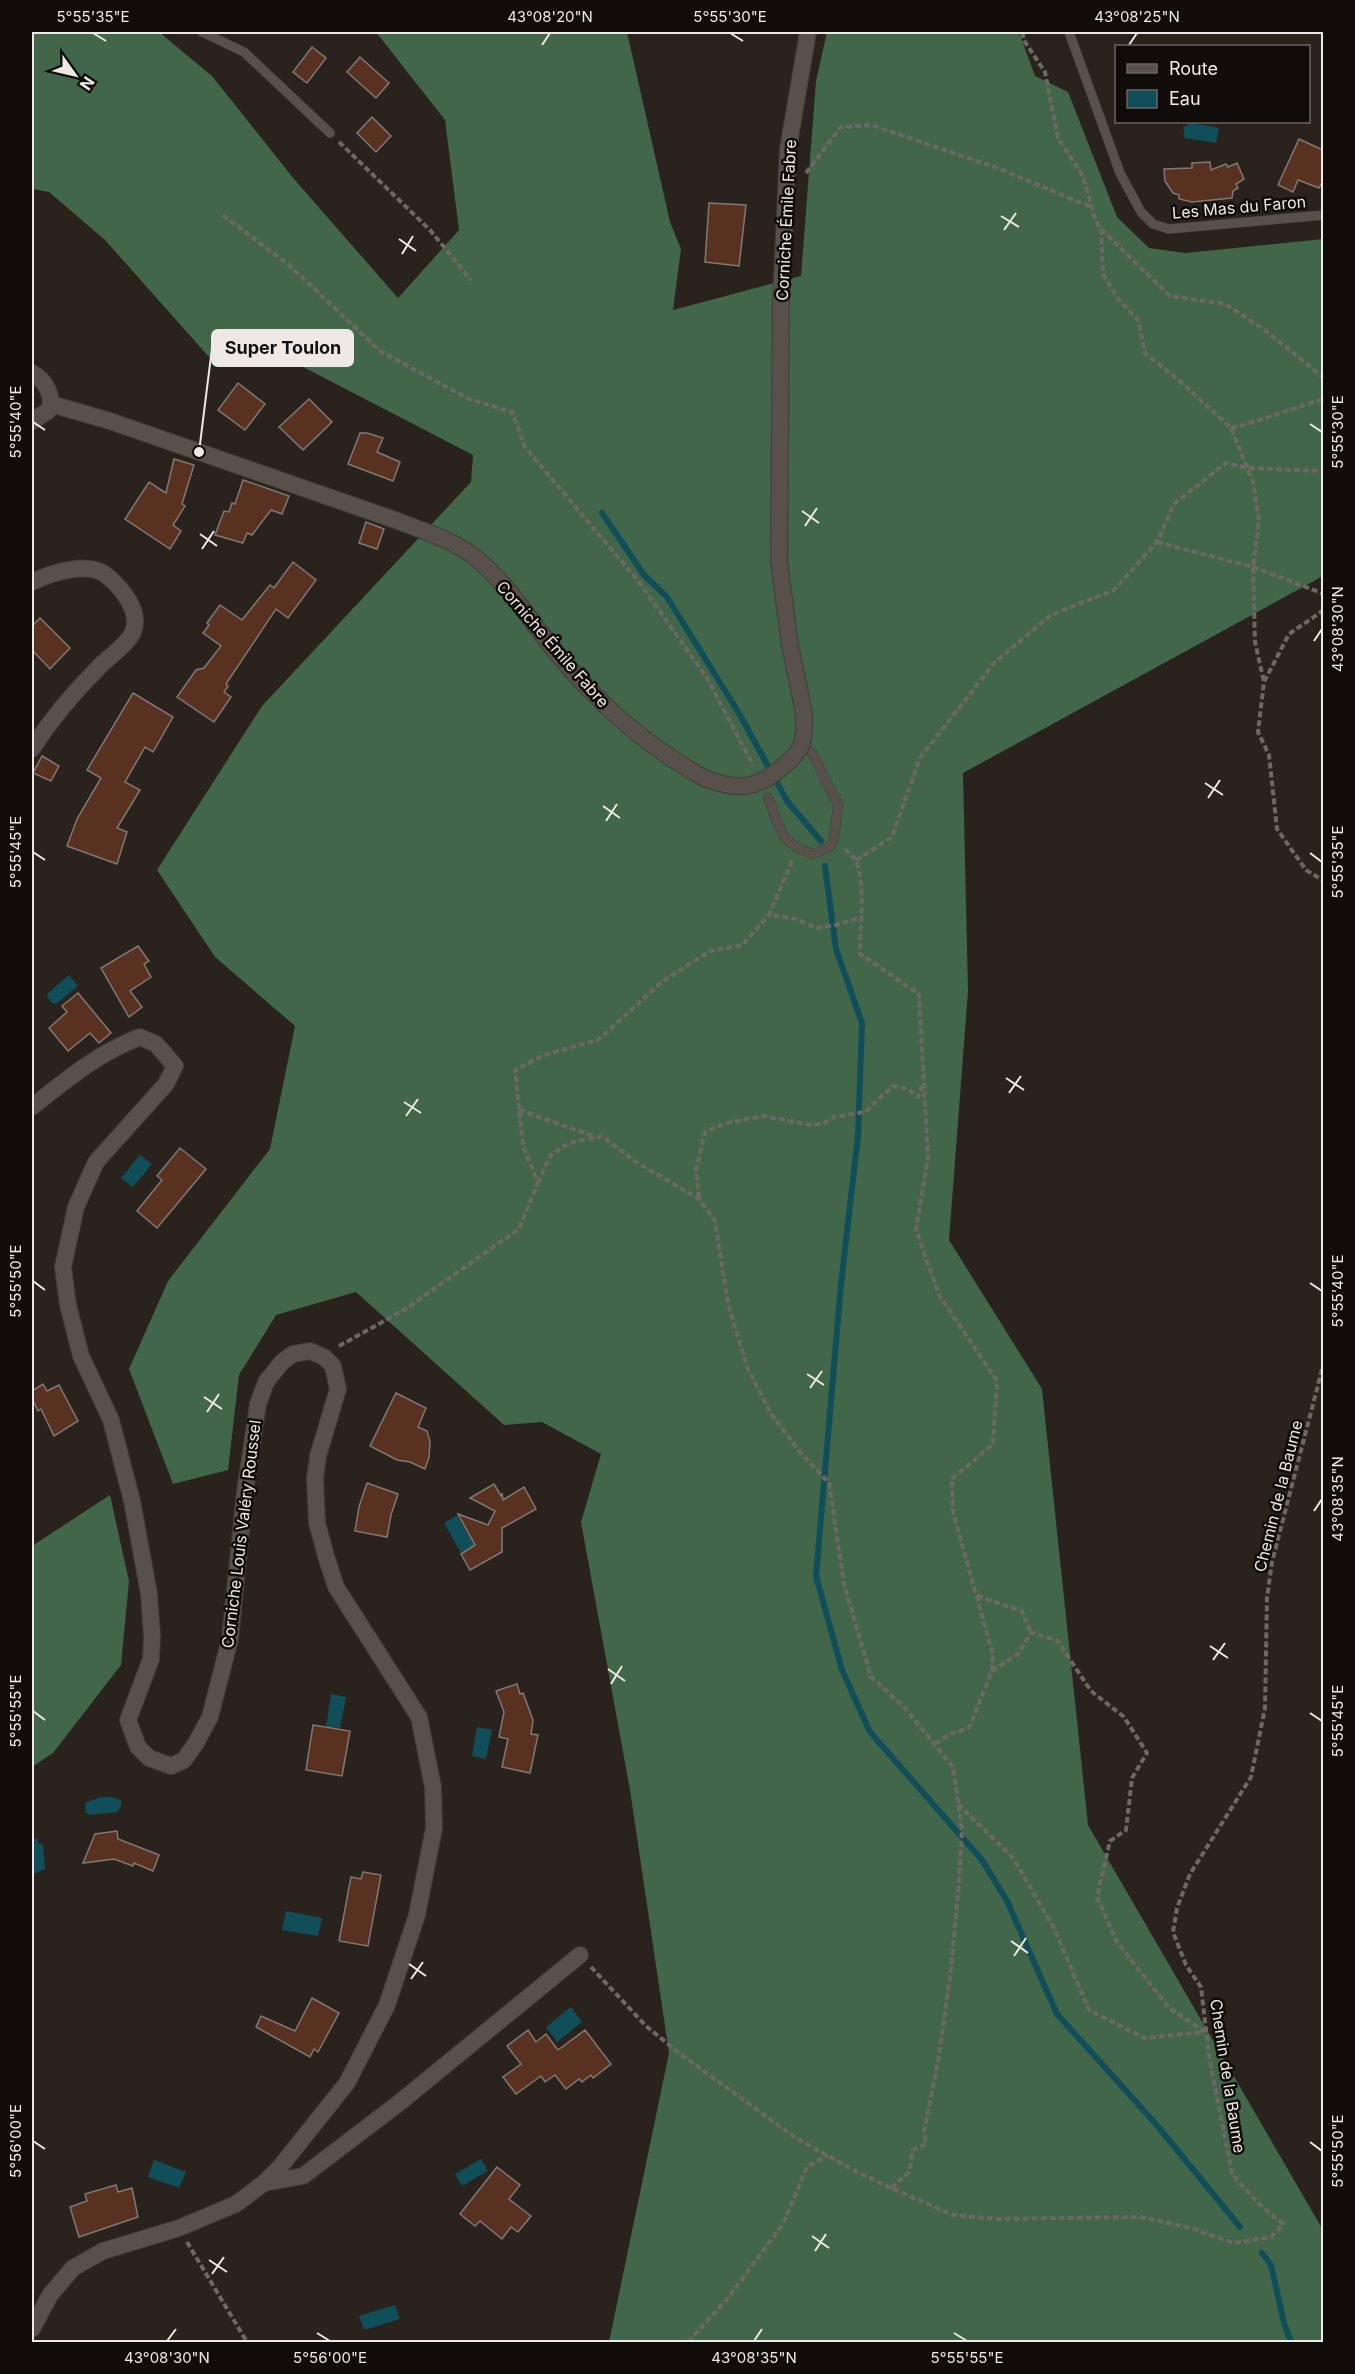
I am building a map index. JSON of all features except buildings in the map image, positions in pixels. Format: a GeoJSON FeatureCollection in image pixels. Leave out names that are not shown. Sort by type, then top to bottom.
{"type":"FeatureCollection","features":[{"type":"Feature","properties":{"kind":"street","name":"Corniche Émile Fabre"},"geometry":{"type":"LineString","coordinates":[[51,405],[110,421],[440,537],[472,555],[502,582],[592,694],[622,722],[677,763],[706,779],[724,785],[759,784],[789,762],[802,744],[804,714],[790,645],[779,562],[781,301],[785,199],[788,149],[808,32]]}},
{"type":"Feature","properties":{"kind":"street"},"geometry":{"type":"LineString","coordinates":[[32,373],[44,382],[49,390],[51,405],[48,411],[32,421]]}},
{"type":"Feature","properties":{"kind":"street"},"geometry":{"type":"LineString","coordinates":[[32,582],[78,568],[101,571],[117,584],[128,598],[135,620],[133,633],[126,642],[77,689],[32,749]]}},
{"type":"Feature","properties":{"kind":"street","name":"Corniche Louis Valéry Roussel"},"geometry":{"type":"LineString","coordinates":[[32,1107],[72,1074],[112,1048],[140,1037],[156,1044],[175,1066],[166,1084],[96,1162],[76,1207],[63,1267],[68,1305],[81,1356],[111,1420],[132,1502],[148,1594],[152,1636],[151,1659],[128,1720],[138,1747],[149,1758],[162,1764],[171,1766],[184,1760],[210,1717],[230,1639],[246,1481],[258,1404],[266,1382],[282,1362],[293,1354],[310,1351],[324,1357]]}},
{"type":"Feature","properties":{"kind":"street"},"geometry":{"type":"LineString","coordinates":[[32,2329],[50,2295],[73,2268],[103,2251],[179,2228],[236,2204],[264,2183],[307,2135],[347,2083],[387,2005],[417,1915],[434,1828],[433,1787],[419,1717],[336,1587],[317,1523],[314,1503],[318,1456],[338,1389],[333,1366],[324,1357]]}},
{"type":"Feature","properties":{"kind":"street"},"geometry":{"type":"LineString","coordinates":[[264,2183],[303,2176],[399,2103],[580,1955]]}},
{"type":"Feature","properties":{"kind":"lane"},"geometry":{"type":"LineString","coordinates":[[202,32],[243,52],[330,133]]}},
{"type":"Feature","properties":{"kind":"lane","name":"Les Mas du Faron"},"geometry":{"type":"LineString","coordinates":[[1069,32],[1120,173],[1142,212],[1153,224],[1170,229],[1323,215]]}},
{"type":"Feature","properties":{"kind":"lane"},"geometry":{"type":"LineString","coordinates":[[768,798],[780,830],[789,844],[798,850],[813,854],[830,847],[834,838],[838,806],[813,754],[802,744]]}},
{"type":"Feature","properties":{"kind":"path"},"geometry":{"type":"LineString","coordinates":[[785,199],[841,127],[871,125],[1000,169],[1091,207]]}},
{"type":"Feature","properties":{"kind":"path"},"geometry":{"type":"LineString","coordinates":[[330,133],[430,230],[471,280]]}},
{"type":"Feature","properties":{"kind":"path"},"geometry":{"type":"LineString","coordinates":[[223,214],[290,266],[380,351],[469,399],[512,412],[525,447],[639,582],[707,678],[755,770]]}},
{"type":"Feature","properties":{"kind":"path"},"geometry":{"type":"LineString","coordinates":[[1101,230],[1103,274],[1118,299],[1138,320],[1145,353],[1182,382],[1231,428],[1253,482],[1259,520],[1252,567],[1255,642],[1264,682],[1258,732],[1269,755],[1277,830],[1306,870],[1323,881]]}},
{"type":"Feature","properties":{"kind":"path"},"geometry":{"type":"LineString","coordinates":[[1231,428],[1268,419],[1298,406],[1323,399]]}},
{"type":"Feature","properties":{"kind":"path"},"geometry":{"type":"LineString","coordinates":[[856,860],[892,837],[920,758],[994,663],[1051,615],[1114,590],[1157,542],[1174,504],[1226,463],[1247,468],[1323,471]]}},
{"type":"Feature","properties":{"kind":"path"},"geometry":{"type":"LineString","coordinates":[[1157,542],[1252,567],[1323,594]]}},
{"type":"Feature","properties":{"kind":"path"},"geometry":{"type":"LineString","coordinates":[[1264,682],[1289,633],[1323,610]]}},
{"type":"Feature","properties":{"kind":"path"},"geometry":{"type":"LineString","coordinates":[[834,838],[856,860],[863,896],[860,918],[860,954],[919,994],[928,1158],[916,1230],[939,1295],[997,1381],[993,1444],[952,1479],[953,1512],[993,1655],[992,1671],[969,1728],[950,1734],[935,1744]]}},
{"type":"Feature","properties":{"kind":"path"},"geometry":{"type":"LineString","coordinates":[[538,1183],[523,1146],[515,1070],[544,1055],[598,1040],[663,981],[710,951],[742,945],[769,915],[798,850]]}},
{"type":"Feature","properties":{"kind":"path"},"geometry":{"type":"LineString","coordinates":[[769,915],[792,918],[817,928],[860,918]]}},
{"type":"Feature","properties":{"kind":"path"},"geometry":{"type":"LineString","coordinates":[[699,1199],[696,1170],[705,1132],[726,1123],[763,1116],[811,1125],[823,1124],[834,1118],[865,1112],[893,1086],[907,1089],[918,1097],[924,1083]]}},
{"type":"Feature","properties":{"kind":"path"},"geometry":{"type":"LineString","coordinates":[[519,1110],[597,1137]]}},
{"type":"Feature","properties":{"kind":"path"},"geometry":{"type":"LineString","coordinates":[[324,1357],[404,1310],[519,1229],[550,1156],[569,1143],[602,1136],[633,1160],[699,1199],[715,1221],[728,1304],[747,1367],[770,1412],[799,1451],[829,1483],[844,1584],[871,1677],[904,1707],[952,1767],[962,1830],[951,1969],[938,2062],[924,2131],[926,2144],[913,2150],[909,2172],[893,2189],[796,2138],[679,2053],[646,2026],[580,1955]]}},
{"type":"Feature","properties":{"kind":"path","name":"Chemin de la Baume"},"geometry":{"type":"LineString","coordinates":[[893,2189],[953,2215],[997,2218],[1141,2217],[1191,2228],[1234,2243],[1270,2237],[1283,2224],[1258,2204],[1232,2174],[1206,2032],[1201,1987],[1186,1965],[1173,1932],[1177,1908],[1190,1874],[1251,1777],[1265,1708],[1267,1598],[1272,1562],[1323,1362]]}},
{"type":"Feature","properties":{"kind":"path"},"geometry":{"type":"LineString","coordinates":[[976,1596],[1022,1611],[1031,1633]]}},
{"type":"Feature","properties":{"kind":"path"},"geometry":{"type":"LineString","coordinates":[[1031,1633],[1057,1640],[1091,1691],[1124,1717],[1147,1753],[1132,1778],[1126,1830],[1110,1841],[1097,1897],[1117,1942],[1169,2008],[1206,2032]]}},
{"type":"Feature","properties":{"kind":"path"},"geometry":{"type":"LineString","coordinates":[[992,1671],[1018,1654],[1031,1633]]}},
{"type":"Feature","properties":{"kind":"path"},"geometry":{"type":"LineString","coordinates":[[958,1803],[1013,1858],[1054,1928],[1089,2010],[1144,2038],[1206,2032]]}},
{"type":"Feature","properties":{"kind":"path"},"geometry":{"type":"LineString","coordinates":[[688,2343],[728,2298],[783,2224],[807,2167],[828,2155]]}},
{"type":"Feature","properties":{"kind":"path"},"geometry":{"type":"LineString","coordinates":[[179,2228],[247,2343]]}},
{"type":"Feature","properties":{"kind":"green space"},"geometry":{"type":"Polygon","coordinates":[[[32,32],[159,32],[212,76],[294,179],[398,298],[459,230],[445,120],[376,32],[627,32],[670,222],[681,249],[673,310],[801,276],[816,81],[827,32],[1019,32],[1035,76],[1068,92],[1117,217],[1149,248],[1185,253],[1323,239],[1323,576],[963,773],[968,991],[949,1240],[1042,1389],[1088,1825],[1323,2230],[1323,2342],[609,2342],[669,2053],[630,1790],[581,1522],[601,1454],[542,1422],[504,1425],[356,1292],[276,1315],[239,1375],[228,1470],[173,1484],[129,1369],[168,1281],[270,1149],[295,1026],[215,957],[157,870],[262,706],[471,482],[473,455],[234,331],[209,357],[105,240],[49,192],[32,189],[32,32]]]}},
{"type":"Feature","properties":{"kind":"green space"},"geometry":{"type":"Polygon","coordinates":[[[110,1495],[129,1581],[121,1665],[53,1753],[32,1767],[32,1546],[110,1495]]]}},
{"type":"Feature","properties":{"kind":"water"},"geometry":{"type":"Polygon","coordinates":[[[1188,123],[1193,123],[1219,128],[1216,143],[1185,138],[1183,127],[1187,126],[1188,123]]]}},
{"type":"Feature","properties":{"kind":"water"},"geometry":{"type":"Polygon","coordinates":[[[69,975],[78,986],[56,1004],[52,1003],[47,997],[48,993],[69,975]]]}},
{"type":"Feature","properties":{"kind":"water"},"geometry":{"type":"Polygon","coordinates":[[[140,1155],[152,1164],[133,1187],[121,1178],[140,1155]]]}},
{"type":"Feature","properties":{"kind":"water"},"geometry":{"type":"Polygon","coordinates":[[[457,1515],[475,1546],[461,1553],[444,1523],[457,1515]]]}},
{"type":"Feature","properties":{"kind":"water"},"geometry":{"type":"Polygon","coordinates":[[[331,1694],[346,1697],[340,1728],[326,1726],[331,1694]]]}},
{"type":"Feature","properties":{"kind":"water"},"geometry":{"type":"Polygon","coordinates":[[[477,1727],[492,1730],[486,1759],[472,1756],[477,1727]]]}},
{"type":"Feature","properties":{"kind":"water"},"geometry":{"type":"Polygon","coordinates":[[[101,1797],[121,1800],[121,1807],[117,1812],[90,1815],[86,1813],[85,1803],[101,1797]]]}},
{"type":"Feature","properties":{"kind":"water"},"geometry":{"type":"Polygon","coordinates":[[[37,1838],[39,1844],[43,1844],[45,1869],[32,1875],[32,1840],[37,1838]]]}},
{"type":"Feature","properties":{"kind":"water"},"geometry":{"type":"Polygon","coordinates":[[[286,1911],[322,1918],[318,1936],[282,1930],[286,1911]]]}},
{"type":"Feature","properties":{"kind":"water"},"geometry":{"type":"Polygon","coordinates":[[[571,2007],[582,2022],[557,2042],[546,2027],[571,2007]]]}},
{"type":"Feature","properties":{"kind":"water"},"geometry":{"type":"Polygon","coordinates":[[[481,2159],[488,2171],[462,2186],[455,2174],[481,2159]]]}},
{"type":"Feature","properties":{"kind":"water"},"geometry":{"type":"Polygon","coordinates":[[[154,2160],[186,2172],[179,2188],[148,2177],[154,2160]]]}},
{"type":"Feature","properties":{"kind":"water"},"geometry":{"type":"Polygon","coordinates":[[[395,2305],[400,2319],[364,2330],[359,2316],[395,2305]]]}},
{"type":"Feature","properties":{"kind":"waterway"},"geometry":{"type":"LineString","coordinates":[[602,513],[644,575],[667,597],[740,715],[787,801],[821,841]]}},
{"type":"Feature","properties":{"kind":"waterway"},"geometry":{"type":"LineString","coordinates":[[825,866],[836,949],[862,1023],[858,1136],[841,1284],[816,1576],[842,1670],[870,1732],[982,1860],[1007,1901],[1057,2014],[1155,2123],[1240,2227]]}},
{"type":"Feature","properties":{"kind":"waterway"},"geometry":{"type":"LineString","coordinates":[[1262,2253],[1271,2265],[1284,2323],[1291,2342]]}},
{"type":"Feature","properties":{"kind":"place","name":"Super Toulon"},"geometry":{"type":"Point","coordinates":[199,452]}}]}
